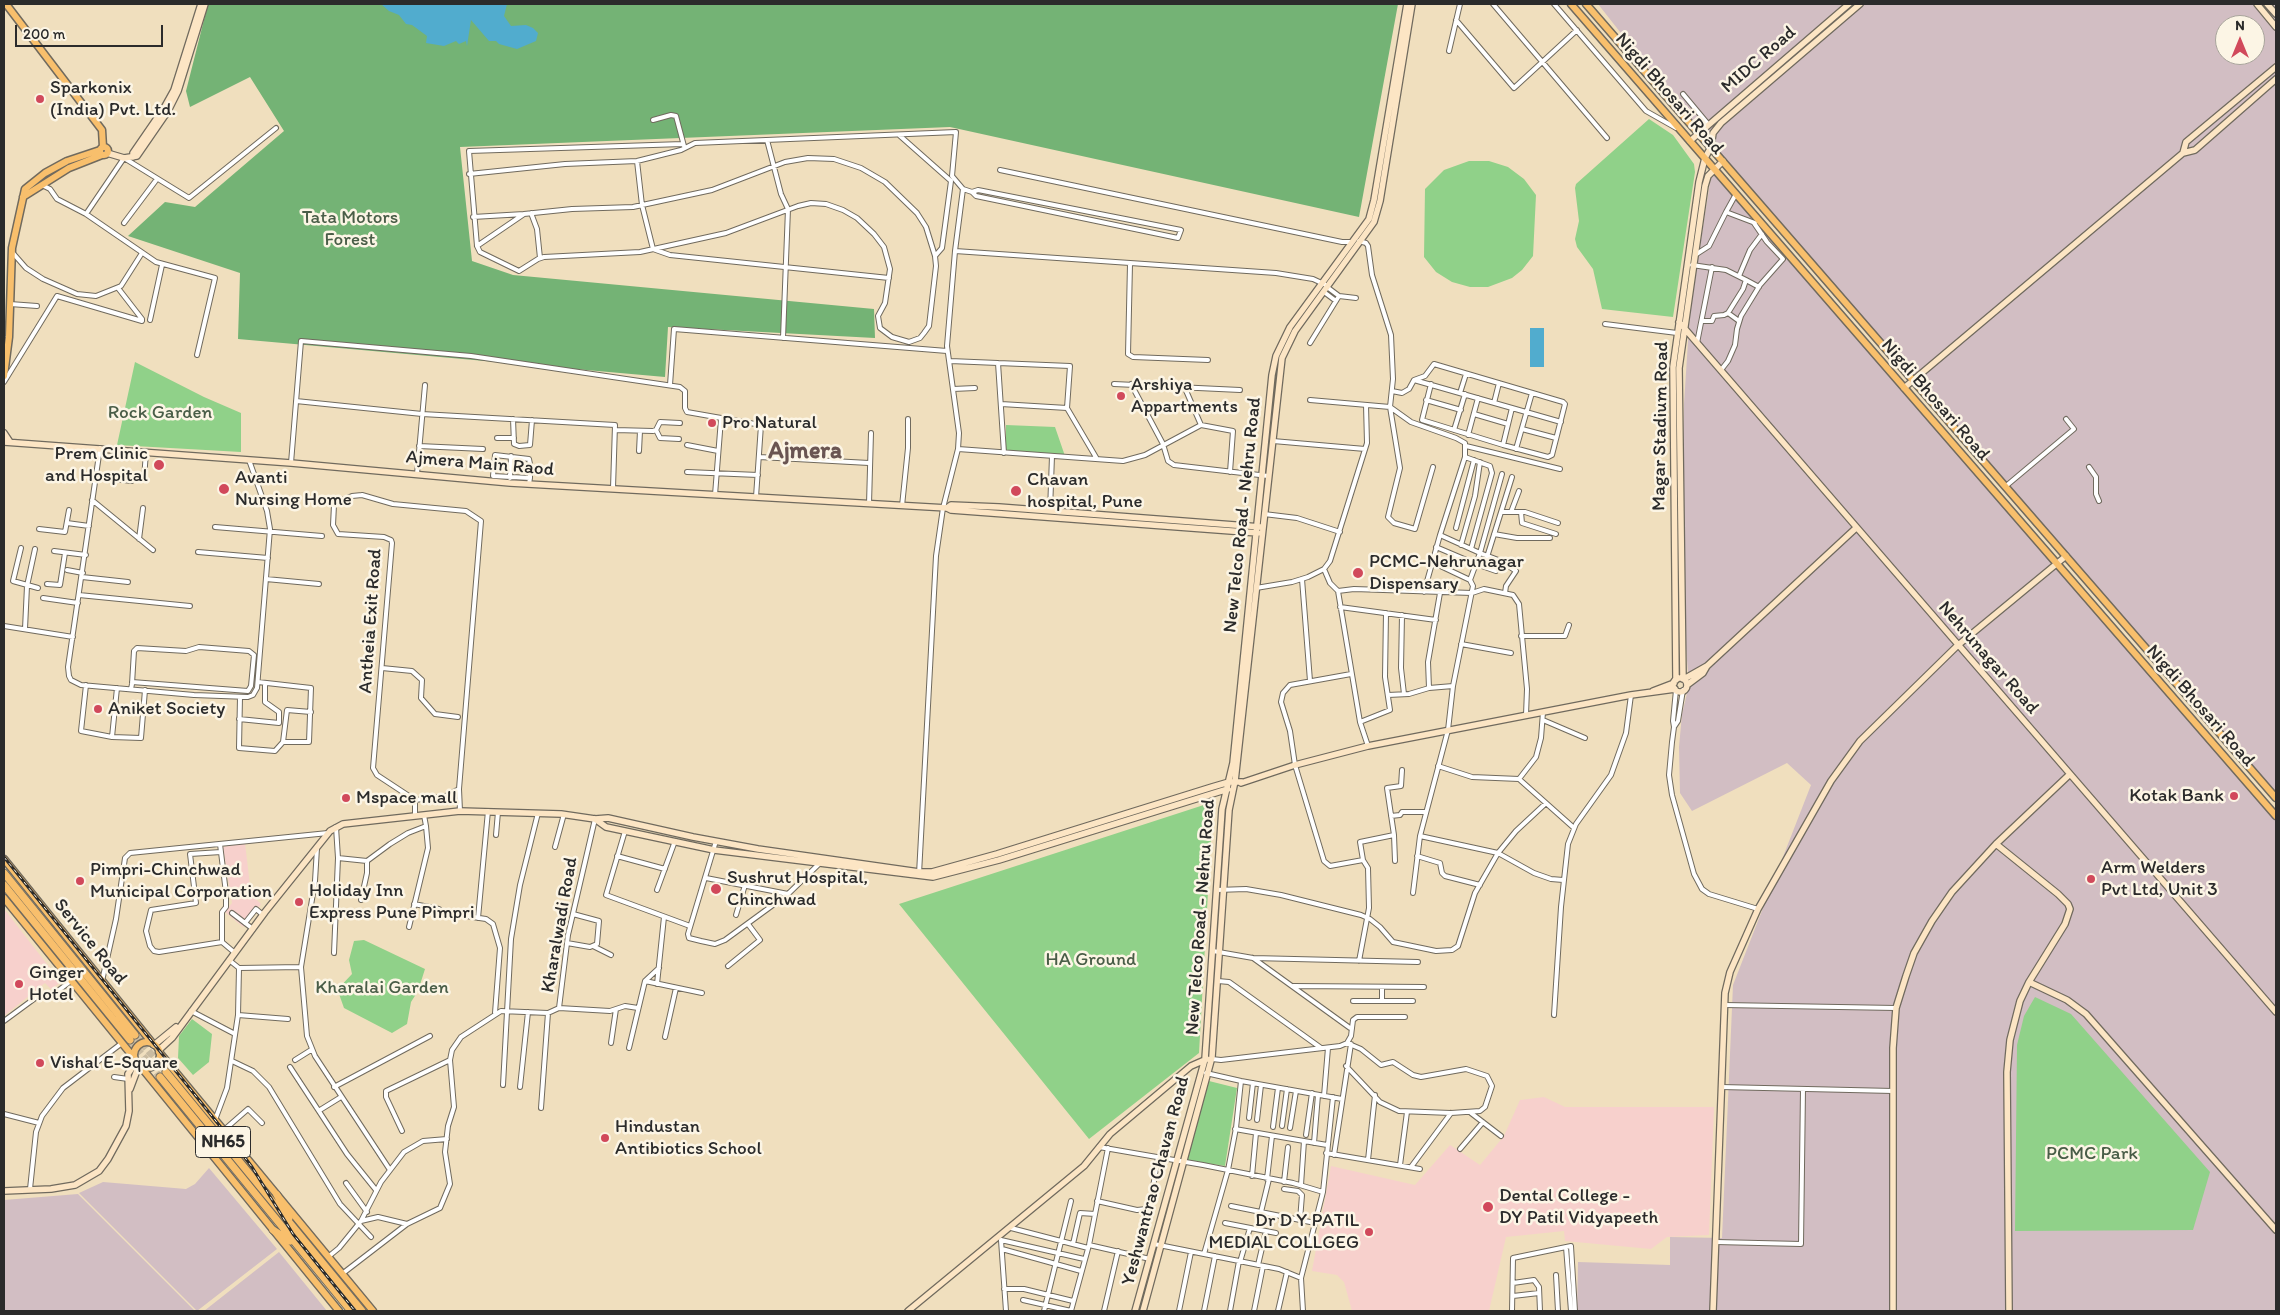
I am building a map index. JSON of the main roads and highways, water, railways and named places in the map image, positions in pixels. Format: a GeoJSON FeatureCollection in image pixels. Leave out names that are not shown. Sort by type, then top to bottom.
{"type":"FeatureCollection","features":[{"type":"Feature","properties":{"kind":"highway"},"geometry":{"type":"LineString","coordinates":[[4,873],[23,902],[133,1038]]}},
{"type":"Feature","properties":{"kind":"highway"},"geometry":{"type":"LineString","coordinates":[[4,885],[23,902]]}},
{"type":"Feature","properties":{"kind":"highway","name":"NH65"},"geometry":{"type":"LineString","coordinates":[[351,1311],[297,1246],[163,1075],[362,1311]]}},
{"type":"Feature","properties":{"kind":"highway"},"geometry":{"type":"LineString","coordinates":[[277,1194],[294,1229]]}},
{"type":"Feature","properties":{"kind":"highway"},"geometry":{"type":"LineString","coordinates":[[273,1230],[297,1246]]}},
{"type":"Feature","properties":{"kind":"main road"},"geometry":{"type":"LineString","coordinates":[[6,4],[102,130],[103,151]]}},
{"type":"Feature","properties":{"kind":"main road","name":"Nigdi Bhosari Road"},"geometry":{"type":"LineString","coordinates":[[1571,4],[1736,194],[1757,223],[1904,388],[2276,816]]}},
{"type":"Feature","properties":{"kind":"main road","name":"Nigdi Bhosari Road"},"geometry":{"type":"LineString","coordinates":[[1586,4],[2276,798]]}},
{"type":"Feature","properties":{"kind":"main road"},"geometry":{"type":"LineString","coordinates":[[23,197],[69,168],[103,151]]}},
{"type":"Feature","properties":{"kind":"main road"},"geometry":{"type":"LineString","coordinates":[[4,376],[12,252],[25,188],[45,173],[67,161],[103,151]]}},
{"type":"Feature","properties":{"kind":"main road","name":"Service Road"},"geometry":{"type":"LineString","coordinates":[[4,860],[153,1044]]}},
{"type":"Feature","properties":{"kind":"main road","name":"Service Road"},"geometry":{"type":"LineString","coordinates":[[4,898],[339,1311]]}},
{"type":"Feature","properties":{"kind":"main road"},"geometry":{"type":"LineString","coordinates":[[159,1051],[159,1059],[155,1065],[148,1068],[138,1063],[135,1052],[139,1046],[146,1043],[153,1044],[159,1051],[277,1194],[342,1274],[373,1311]]}},
{"type":"Feature","properties":{"kind":"water"},"geometry":{"type":"Polygon","coordinates":[[[381,4],[507,4],[504,16],[511,26],[526,25],[538,33],[536,41],[517,49],[499,44],[496,41],[489,41],[471,20],[467,46],[466,41],[459,44],[456,41],[444,46],[426,43],[427,36],[412,25],[406,24],[399,15],[389,11],[381,4]]]}},
{"type":"Feature","properties":{"kind":"water"},"geometry":{"type":"Polygon","coordinates":[[[1530,328],[1544,328],[1544,367],[1530,367],[1530,328]]]}},
{"type":"Feature","properties":{"kind":"tunnel"},"geometry":{"type":"LineString","coordinates":[[135,1035],[166,1072]]}},
{"type":"Feature","properties":{"kind":"tunnel"},"geometry":{"type":"LineString","coordinates":[[130,1040],[160,1077]]}},
{"type":"Feature","properties":{"kind":"railway"},"geometry":{"type":"LineString","coordinates":[[4,857],[240,1151],[252,1167],[293,1234],[355,1311]]}},
{"type":"Feature","properties":{"kind":"place","name":"Sparkonix (India) Pvt. Ltd."},"geometry":{"type":"Point","coordinates":[40,99]}},
{"type":"Feature","properties":{"kind":"place","name":"Arshiya Appartments"},"geometry":{"type":"Point","coordinates":[1121,396]}},
{"type":"Feature","properties":{"kind":"place","name":"Pro Natural"},"geometry":{"type":"Point","coordinates":[712,423]}},
{"type":"Feature","properties":{"kind":"place","name":"Prem Clinic and Hospital"},"geometry":{"type":"Point","coordinates":[159,465]}},
{"type":"Feature","properties":{"kind":"place","name":"Avanti Nursing Home"},"geometry":{"type":"Point","coordinates":[224,489]}},
{"type":"Feature","properties":{"kind":"place","name":"Chavan hospital, Pune"},"geometry":{"type":"Point","coordinates":[1016,491]}},
{"type":"Feature","properties":{"kind":"place","name":"PCMC-Nehrunagar Dispensary"},"geometry":{"type":"Point","coordinates":[1358,573]}},
{"type":"Feature","properties":{"kind":"place","name":"Aniket Society"},"geometry":{"type":"Point","coordinates":[98,709]}},
{"type":"Feature","properties":{"kind":"place","name":"Kotak Bank"},"geometry":{"type":"Point","coordinates":[2234,796]}},
{"type":"Feature","properties":{"kind":"place","name":"Mspace mall"},"geometry":{"type":"Point","coordinates":[346,798]}},
{"type":"Feature","properties":{"kind":"place","name":"Arm Welders Pvt Ltd, Unit 3"},"geometry":{"type":"Point","coordinates":[2091,879]}},
{"type":"Feature","properties":{"kind":"place","name":"Pimpri-Chinchwad Municipal Corporation"},"geometry":{"type":"Point","coordinates":[80,881]}},
{"type":"Feature","properties":{"kind":"place","name":"Sushrut Hospital, Chinchwad"},"geometry":{"type":"Point","coordinates":[716,889]}},
{"type":"Feature","properties":{"kind":"place","name":"Holiday Inn Express Pune Pimpri"},"geometry":{"type":"Point","coordinates":[299,902]}},
{"type":"Feature","properties":{"kind":"place","name":"Ginger Hotel"},"geometry":{"type":"Point","coordinates":[19,984]}},
{"type":"Feature","properties":{"kind":"place","name":"Vishal E-Square"},"geometry":{"type":"Point","coordinates":[40,1063]}},
{"type":"Feature","properties":{"kind":"place","name":"Hindustan Antibiotics School"},"geometry":{"type":"Point","coordinates":[605,1138]}},
{"type":"Feature","properties":{"kind":"place","name":"Dental College - DY Patil Vidyapeeth"},"geometry":{"type":"Point","coordinates":[1488,1207]}},
{"type":"Feature","properties":{"kind":"place","name":"Dr D Y PATIL MEDIAL COLLGEG"},"geometry":{"type":"Point","coordinates":[1369,1232]}},
{"type":"Feature","properties":{"kind":"district","name":"Ajmera"},"geometry":{"type":"Point","coordinates":[805,452]}},
{"type":"Feature","properties":{"kind":"park label","name":"Tata Motors Forest"},"geometry":{"type":"Point","coordinates":[350,229]}},
{"type":"Feature","properties":{"kind":"park label","name":"Rock Garden"},"geometry":{"type":"Point","coordinates":[160,413]}},
{"type":"Feature","properties":{"kind":"park label","name":"HA Ground"},"geometry":{"type":"Point","coordinates":[1091,960]}},
{"type":"Feature","properties":{"kind":"park label","name":"Kharalai Garden"},"geometry":{"type":"Point","coordinates":[382,988]}},
{"type":"Feature","properties":{"kind":"park label","name":"PCMC Park"},"geometry":{"type":"Point","coordinates":[2092,1154]}}]}
